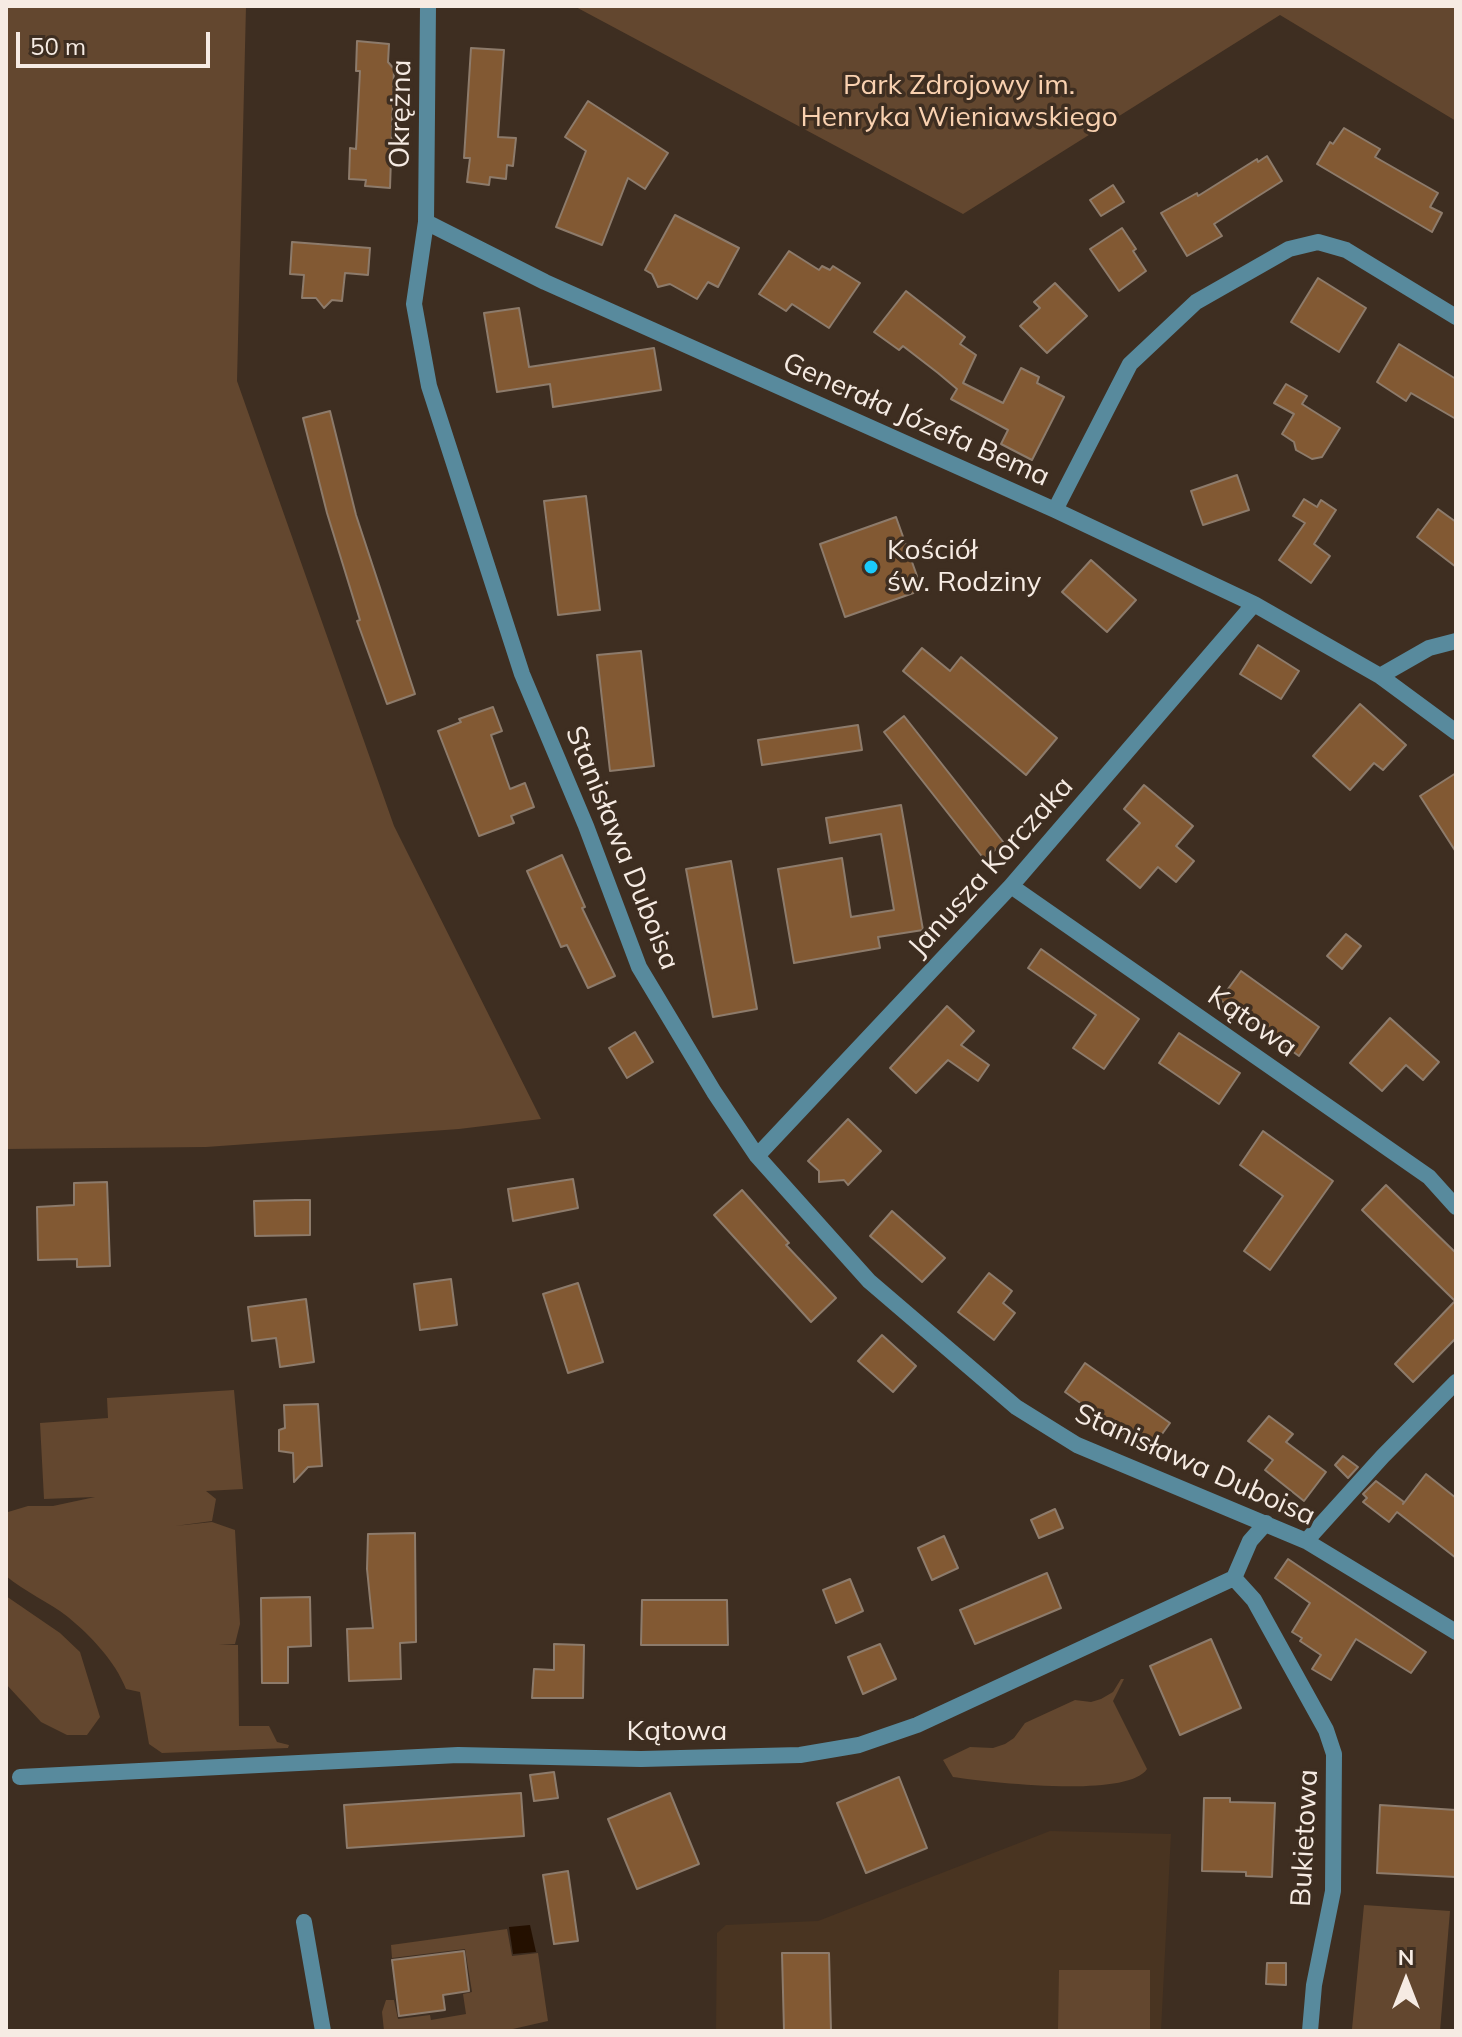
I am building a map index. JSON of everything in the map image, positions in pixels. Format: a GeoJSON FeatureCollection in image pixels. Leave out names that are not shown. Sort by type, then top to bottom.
{"type":"FeatureCollection","features":[{"type":"Feature","properties":{"kind":"street","name":"Okrężna"},"geometry":{"type":"LineString","coordinates":[[426,222],[428,6]]}},
{"type":"Feature","properties":{"kind":"street","name":"Generała Józefa Bema"},"geometry":{"type":"LineString","coordinates":[[426,222],[571,294],[1055,510],[1254,604],[1380,676],[1456,732]]}},
{"type":"Feature","properties":{"kind":"street","name":"Stanisława Duboisa"},"geometry":{"type":"LineString","coordinates":[[426,222],[414,304],[429,386],[522,674],[586,826],[639,967],[714,1092],[757,1156],[869,1281],[1016,1407],[1077,1445],[1306,1541],[1456,1632]]}},
{"type":"Feature","properties":{"kind":"street"},"geometry":{"type":"LineString","coordinates":[[1055,510],[1130,364],[1196,302],[1289,249],[1318,242],[1346,250],[1456,317]]}},
{"type":"Feature","properties":{"kind":"street","name":"Janusza Korczaka"},"geometry":{"type":"LineString","coordinates":[[757,1156],[1011,886],[1254,604]]}},
{"type":"Feature","properties":{"kind":"street"},"geometry":{"type":"LineString","coordinates":[[1380,676],[1429,648],[1456,641]]}},
{"type":"Feature","properties":{"kind":"street","name":"Kątowa"},"geometry":{"type":"LineString","coordinates":[[1011,886],[1429,1177],[1456,1207]]}},
{"type":"Feature","properties":{"kind":"street"},"geometry":{"type":"LineString","coordinates":[[1306,1541],[1456,1382]]}},
{"type":"Feature","properties":{"kind":"street"},"geometry":{"type":"LineString","coordinates":[[1234,1578],[1250,1541],[1266,1523]]}},
{"type":"Feature","properties":{"kind":"street","name":"Kątowa"},"geometry":{"type":"LineString","coordinates":[[20,1777],[458,1755],[641,1759],[800,1755],[859,1745],[917,1725],[1234,1578]]}},
{"type":"Feature","properties":{"kind":"street","name":"Bukietowa"},"geometry":{"type":"LineString","coordinates":[[1234,1578],[1254,1600],[1326,1730],[1334,1754],[1333,1891],[1314,1985],[1310,2031]]}},
{"type":"Feature","properties":{"kind":"street"},"geometry":{"type":"LineString","coordinates":[[304,1922],[323,2031]]}},
{"type":"Feature","properties":{"kind":"shaded area"},"geometry":{"type":"Polygon","coordinates":[[[1050,1831],[1171,1834],[1161,2031],[716,2031],[717,1933],[726,1925],[818,1921],[1050,1831]]]}},
{"type":"Feature","properties":{"kind":"shaded area"},"geometry":{"type":"Polygon","coordinates":[[[530,1925],[536,1952],[513,1954],[509,1927],[530,1925]]]}},
{"type":"Feature","properties":{"kind":"green space"},"geometry":{"type":"Polygon","coordinates":[[[6,6],[246,6],[237,381],[394,826],[541,1119],[459,1129],[206,1147],[6,1149],[6,6]]]}},
{"type":"Feature","properties":{"kind":"green space","name":"Park Zdrojowy im. Henryka Wieniawskiego"},"geometry":{"type":"Polygon","coordinates":[[[574,6],[1456,6],[1456,121],[1280,15],[963,214],[574,6]]]}},
{"type":"Feature","properties":{"kind":"green space"},"geometry":{"type":"Polygon","coordinates":[[[234,1390],[243,1489],[206,1491],[216,1499],[212,1521],[175,1526],[212,1522],[235,1530],[240,1624],[235,1644],[219,1645],[238,1645],[239,1726],[269,1726],[277,1742],[289,1745],[288,1748],[162,1753],[149,1744],[140,1692],[126,1689],[109,1659],[77,1624],[6,1576],[6,1516],[8,1512],[28,1506],[53,1506],[95,1497],[44,1499],[40,1423],[108,1418],[107,1398],[234,1390]]]}},
{"type":"Feature","properties":{"kind":"green space"},"geometry":{"type":"Polygon","coordinates":[[[6,1596],[60,1633],[80,1652],[100,1717],[87,1735],[67,1735],[41,1722],[6,1684],[6,1596]]]}},
{"type":"Feature","properties":{"kind":"green space"},"geometry":{"type":"Polygon","coordinates":[[[1124,1679],[1113,1701],[1147,1769],[1134,1778],[1113,1784],[1086,1786],[995,1782],[953,1777],[943,1760],[970,1747],[993,1748],[1005,1744],[1025,1723],[1075,1700],[1091,1702],[1101,1699],[1113,1692],[1124,1679]]]}},
{"type":"Feature","properties":{"kind":"green space"},"geometry":{"type":"Polygon","coordinates":[[[1364,1905],[1450,1911],[1440,2031],[1352,2029],[1364,1905]]]}},
{"type":"Feature","properties":{"kind":"green space"},"geometry":{"type":"Polygon","coordinates":[[[507,1929],[512,1956],[538,1953],[548,2021],[504,2031],[384,2031],[382,2012],[386,2000],[394,2000],[398,2019],[430,2015],[431,2020],[466,2014],[463,1994],[472,1992],[465,1949],[392,1958],[391,1945],[507,1929]]]}},
{"type":"Feature","properties":{"kind":"green space"},"geometry":{"type":"Polygon","coordinates":[[[1059,1970],[1150,1970],[1150,2031],[1058,2031],[1059,1970]]]}},
{"type":"Feature","properties":{"kind":"building"},"geometry":{"type":"Polygon","coordinates":[[[357,41],[389,44],[388,62],[394,69],[390,188],[365,186],[366,180],[349,179],[350,148],[356,149],[360,71],[356,71],[357,41]]]}},
{"type":"Feature","properties":{"kind":"building"},"geometry":{"type":"Polygon","coordinates":[[[471,48],[504,50],[498,137],[516,138],[513,166],[507,165],[506,179],[490,177],[489,185],[467,182],[470,158],[464,158],[471,48]]]}},
{"type":"Feature","properties":{"kind":"building"},"geometry":{"type":"Polygon","coordinates":[[[588,101],[668,153],[645,189],[628,178],[602,245],[556,227],[586,151],[565,137],[588,101]]]}},
{"type":"Feature","properties":{"kind":"building"},"geometry":{"type":"Polygon","coordinates":[[[1344,128],[1380,149],[1375,157],[1438,193],[1430,207],[1442,213],[1432,232],[1317,164],[1330,142],[1333,144],[1344,128]]]}},
{"type":"Feature","properties":{"kind":"building"},"geometry":{"type":"Polygon","coordinates":[[[1267,156],[1282,181],[1214,224],[1222,236],[1187,256],[1161,213],[1197,193],[1198,196],[1257,159],[1258,162],[1267,156]]]}},
{"type":"Feature","properties":{"kind":"building"},"geometry":{"type":"Polygon","coordinates":[[[1113,185],[1124,202],[1101,216],[1090,200],[1113,185]]]}},
{"type":"Feature","properties":{"kind":"building"},"geometry":{"type":"Polygon","coordinates":[[[675,215],[739,248],[718,287],[708,282],[697,299],[670,284],[658,287],[652,274],[645,270],[675,215]]]}},
{"type":"Feature","properties":{"kind":"building"},"geometry":{"type":"Polygon","coordinates":[[[1122,228],[1146,271],[1119,291],[1090,249],[1122,228]]]}},
{"type":"Feature","properties":{"kind":"building"},"geometry":{"type":"Polygon","coordinates":[[[292,242],[370,248],[368,275],[345,273],[342,301],[332,300],[324,308],[316,298],[302,298],[304,275],[290,274],[292,242]]]}},
{"type":"Feature","properties":{"kind":"building"},"geometry":{"type":"Polygon","coordinates":[[[789,251],[819,270],[822,266],[830,270],[833,266],[860,283],[829,328],[792,304],[786,311],[759,294],[789,251]]]}},
{"type":"Feature","properties":{"kind":"building"},"geometry":{"type":"Polygon","coordinates":[[[1318,278],[1366,308],[1339,352],[1291,322],[1318,278]]]}},
{"type":"Feature","properties":{"kind":"building"},"geometry":{"type":"Polygon","coordinates":[[[1055,283],[1087,316],[1047,353],[1020,326],[1040,308],[1034,302],[1055,283]]]}},
{"type":"Feature","properties":{"kind":"building"},"geometry":{"type":"Polygon","coordinates":[[[906,291],[965,337],[960,344],[976,355],[963,383],[1003,403],[1021,368],[1039,377],[1037,383],[1064,397],[1032,460],[1001,444],[1008,430],[951,399],[957,389],[938,373],[903,346],[899,350],[874,332],[906,291]]]}},
{"type":"Feature","properties":{"kind":"building"},"geometry":{"type":"Polygon","coordinates":[[[519,308],[529,367],[654,348],[661,390],[553,407],[550,384],[497,392],[484,313],[519,308]]]}},
{"type":"Feature","properties":{"kind":"building"},"geometry":{"type":"Polygon","coordinates":[[[1399,344],[1456,379],[1456,419],[1411,393],[1406,401],[1377,382],[1399,344]]]}},
{"type":"Feature","properties":{"kind":"building"},"geometry":{"type":"Polygon","coordinates":[[[1286,384],[1307,396],[1302,404],[1340,428],[1322,457],[1312,459],[1296,450],[1294,442],[1282,434],[1294,414],[1274,403],[1286,384]]]}},
{"type":"Feature","properties":{"kind":"building"},"geometry":{"type":"Polygon","coordinates":[[[330,411],[356,515],[415,694],[387,704],[357,621],[360,620],[327,513],[303,418],[330,411]]]}},
{"type":"Feature","properties":{"kind":"building"},"geometry":{"type":"Polygon","coordinates":[[[1237,475],[1249,510],[1203,525],[1191,491],[1237,475]]]}},
{"type":"Feature","properties":{"kind":"building"},"geometry":{"type":"Polygon","coordinates":[[[586,496],[600,610],[558,615],[544,501],[586,496]]]}},
{"type":"Feature","properties":{"kind":"building"},"geometry":{"type":"Polygon","coordinates":[[[1304,499],[1317,507],[1321,500],[1336,510],[1314,544],[1330,556],[1311,583],[1279,560],[1305,523],[1293,516],[1304,499]]]}},
{"type":"Feature","properties":{"kind":"building"},"geometry":{"type":"Polygon","coordinates":[[[1438,509],[1456,522],[1456,567],[1417,537],[1438,509]]]}},
{"type":"Feature","properties":{"kind":"building","name":"Kościół św. Rodziny"},"geometry":{"type":"Polygon","coordinates":[[[896,517],[922,590],[845,617],[820,544],[896,517]]]}},
{"type":"Feature","properties":{"kind":"building"},"geometry":{"type":"Polygon","coordinates":[[[1091,560],[1136,600],[1107,632],[1062,592],[1091,560]]]}},
{"type":"Feature","properties":{"kind":"building"},"geometry":{"type":"Polygon","coordinates":[[[1258,645],[1299,671],[1281,699],[1240,674],[1258,645]]]}},
{"type":"Feature","properties":{"kind":"building"},"geometry":{"type":"Polygon","coordinates":[[[922,648],[950,671],[961,657],[1057,738],[1026,775],[903,671],[922,648]]]}},
{"type":"Feature","properties":{"kind":"building"},"geometry":{"type":"Polygon","coordinates":[[[641,651],[654,766],[610,771],[597,655],[641,651]]]}},
{"type":"Feature","properties":{"kind":"building"},"geometry":{"type":"Polygon","coordinates":[[[1360,704],[1406,745],[1383,770],[1374,763],[1350,790],[1313,756],[1360,704]]]}},
{"type":"Feature","properties":{"kind":"building"},"geometry":{"type":"Polygon","coordinates":[[[493,707],[502,731],[491,735],[510,789],[525,783],[534,807],[511,816],[514,823],[479,836],[438,731],[461,722],[459,719],[493,707]]]}},
{"type":"Feature","properties":{"kind":"building"},"geometry":{"type":"Polygon","coordinates":[[[904,716],[1004,843],[984,859],[884,732],[904,716]]]}},
{"type":"Feature","properties":{"kind":"building"},"geometry":{"type":"Polygon","coordinates":[[[858,725],[862,750],[762,765],[758,740],[858,725]]]}},
{"type":"Feature","properties":{"kind":"building"},"geometry":{"type":"Polygon","coordinates":[[[1456,773],[1456,852],[1420,796],[1456,773]]]}},
{"type":"Feature","properties":{"kind":"building"},"geometry":{"type":"Polygon","coordinates":[[[1144,785],[1193,826],[1176,846],[1194,861],[1176,882],[1158,867],[1140,888],[1107,860],[1140,823],[1124,809],[1144,785]]]}},
{"type":"Feature","properties":{"kind":"building"},"geometry":{"type":"Polygon","coordinates":[[[901,805],[923,930],[878,937],[880,948],[794,963],[778,869],[842,858],[851,917],[894,910],[881,834],[830,843],[826,818],[901,805]]]}},
{"type":"Feature","properties":{"kind":"building"},"geometry":{"type":"Polygon","coordinates":[[[562,855],[585,907],[582,908],[615,976],[588,988],[567,945],[561,947],[527,871],[562,855]]]}},
{"type":"Feature","properties":{"kind":"building"},"geometry":{"type":"Polygon","coordinates":[[[731,861],[757,1009],[713,1017],[686,869],[731,861]]]}},
{"type":"Feature","properties":{"kind":"building"},"geometry":{"type":"Polygon","coordinates":[[[1346,934],[1361,946],[1342,969],[1327,956],[1346,934]]]}},
{"type":"Feature","properties":{"kind":"building"},"geometry":{"type":"Polygon","coordinates":[[[1041,949],[1139,1019],[1104,1069],[1073,1048],[1096,1015],[1028,968],[1041,949]]]}},
{"type":"Feature","properties":{"kind":"building"},"geometry":{"type":"Polygon","coordinates":[[[1241,971],[1319,1027],[1299,1056],[1220,1000],[1241,971]]]}},
{"type":"Feature","properties":{"kind":"building"},"geometry":{"type":"Polygon","coordinates":[[[947,1006],[974,1031],[961,1045],[989,1065],[978,1081],[948,1060],[916,1093],[890,1068],[947,1006]]]}},
{"type":"Feature","properties":{"kind":"building"},"geometry":{"type":"Polygon","coordinates":[[[1390,1018],[1439,1062],[1423,1080],[1406,1065],[1382,1091],[1350,1063],[1390,1018]]]}},
{"type":"Feature","properties":{"kind":"building"},"geometry":{"type":"Polygon","coordinates":[[[635,1032],[653,1062],[627,1078],[609,1048],[635,1032]]]}},
{"type":"Feature","properties":{"kind":"building"},"geometry":{"type":"Polygon","coordinates":[[[1179,1033],[1240,1073],[1219,1104],[1159,1063],[1179,1033]]]}},
{"type":"Feature","properties":{"kind":"building"},"geometry":{"type":"Polygon","coordinates":[[[848,1119],[881,1151],[848,1185],[844,1180],[819,1182],[819,1171],[808,1161],[848,1119]]]}},
{"type":"Feature","properties":{"kind":"building"},"geometry":{"type":"Polygon","coordinates":[[[1263,1131],[1333,1181],[1270,1270],[1244,1251],[1283,1196],[1240,1165],[1263,1131]]]}},
{"type":"Feature","properties":{"kind":"building"},"geometry":{"type":"Polygon","coordinates":[[[573,1179],[578,1208],[513,1221],[508,1189],[573,1179]]]}},
{"type":"Feature","properties":{"kind":"building"},"geometry":{"type":"Polygon","coordinates":[[[107,1182],[110,1266],[77,1267],[77,1259],[38,1260],[37,1207],[74,1205],[74,1183],[107,1182]]]}},
{"type":"Feature","properties":{"kind":"building"},"geometry":{"type":"Polygon","coordinates":[[[1386,1185],[1456,1253],[1456,1338],[1413,1382],[1395,1364],[1455,1301],[1362,1210],[1386,1185]]]}},
{"type":"Feature","properties":{"kind":"building"},"geometry":{"type":"Polygon","coordinates":[[[742,1190],[789,1243],[786,1245],[836,1298],[811,1322],[714,1215],[742,1190]]]}},
{"type":"Feature","properties":{"kind":"building"},"geometry":{"type":"Polygon","coordinates":[[[310,1200],[310,1235],[255,1236],[254,1201],[310,1200]]]}},
{"type":"Feature","properties":{"kind":"building"},"geometry":{"type":"Polygon","coordinates":[[[892,1211],[945,1258],[922,1282],[870,1236],[892,1211]]]}},
{"type":"Feature","properties":{"kind":"building"},"geometry":{"type":"Polygon","coordinates":[[[989,1273],[1012,1291],[1003,1303],[1015,1313],[994,1340],[958,1312],[989,1273]]]}},
{"type":"Feature","properties":{"kind":"building"},"geometry":{"type":"Polygon","coordinates":[[[451,1279],[457,1325],[420,1330],[414,1284],[451,1279]]]}},
{"type":"Feature","properties":{"kind":"building"},"geometry":{"type":"Polygon","coordinates":[[[578,1283],[603,1362],[568,1373],[543,1294],[578,1283]]]}},
{"type":"Feature","properties":{"kind":"building"},"geometry":{"type":"Polygon","coordinates":[[[306,1299],[314,1362],[280,1367],[276,1338],[252,1341],[248,1307],[306,1299]]]}},
{"type":"Feature","properties":{"kind":"building"},"geometry":{"type":"Polygon","coordinates":[[[882,1335],[916,1366],[893,1392],[858,1361],[882,1335]]]}},
{"type":"Feature","properties":{"kind":"building"},"geometry":{"type":"Polygon","coordinates":[[[1085,1363],[1170,1423],[1149,1452],[1065,1392],[1085,1363]]]}},
{"type":"Feature","properties":{"kind":"building"},"geometry":{"type":"Polygon","coordinates":[[[318,1404],[322,1466],[308,1467],[294,1482],[293,1453],[279,1451],[279,1430],[285,1428],[284,1405],[318,1404]]]}},
{"type":"Feature","properties":{"kind":"building"},"geometry":{"type":"Polygon","coordinates":[[[1269,1416],[1293,1434],[1286,1442],[1326,1472],[1304,1501],[1265,1470],[1273,1460],[1248,1441],[1269,1416]]]}},
{"type":"Feature","properties":{"kind":"building"},"geometry":{"type":"Polygon","coordinates":[[[1343,1456],[1358,1467],[1348,1478],[1335,1465],[1343,1456]]]}},
{"type":"Feature","properties":{"kind":"building"},"geometry":{"type":"Polygon","coordinates":[[[1426,1474],[1456,1498],[1456,1558],[1397,1512],[1389,1522],[1363,1502],[1367,1498],[1363,1494],[1376,1481],[1403,1504],[1426,1474]]]}},
{"type":"Feature","properties":{"kind":"building"},"geometry":{"type":"Polygon","coordinates":[[[1055,1509],[1063,1528],[1039,1538],[1031,1520],[1055,1509]]]}},
{"type":"Feature","properties":{"kind":"building"},"geometry":{"type":"Polygon","coordinates":[[[415,1533],[416,1642],[400,1643],[401,1679],[349,1681],[347,1629],[373,1628],[367,1569],[368,1534],[415,1533]]]}},
{"type":"Feature","properties":{"kind":"building"},"geometry":{"type":"Polygon","coordinates":[[[944,1536],[958,1568],[932,1580],[918,1548],[944,1536]]]}},
{"type":"Feature","properties":{"kind":"building"},"geometry":{"type":"Polygon","coordinates":[[[1288,1559],[1426,1652],[1411,1673],[1356,1639],[1331,1680],[1312,1669],[1321,1655],[1292,1632],[1310,1603],[1275,1578],[1288,1559]]]}},
{"type":"Feature","properties":{"kind":"building"},"geometry":{"type":"Polygon","coordinates":[[[1047,1573],[1061,1608],[975,1644],[960,1610],[1047,1573]]]}},
{"type":"Feature","properties":{"kind":"building"},"geometry":{"type":"Polygon","coordinates":[[[850,1579],[863,1611],[836,1623],[823,1590],[850,1579]]]}},
{"type":"Feature","properties":{"kind":"building"},"geometry":{"type":"Polygon","coordinates":[[[310,1597],[311,1646],[288,1647],[288,1683],[262,1683],[261,1598],[310,1597]]]}},
{"type":"Feature","properties":{"kind":"building"},"geometry":{"type":"Polygon","coordinates":[[[642,1600],[727,1600],[728,1645],[641,1645],[642,1600]]]}},
{"type":"Feature","properties":{"kind":"building"},"geometry":{"type":"Polygon","coordinates":[[[1211,1639],[1241,1708],[1180,1735],[1150,1666],[1211,1639]]]}},
{"type":"Feature","properties":{"kind":"building"},"geometry":{"type":"Polygon","coordinates":[[[554,1644],[584,1645],[583,1698],[532,1698],[534,1669],[554,1670],[554,1644]]]}},
{"type":"Feature","properties":{"kind":"building"},"geometry":{"type":"Polygon","coordinates":[[[880,1644],[896,1679],[863,1694],[848,1657],[880,1644]]]}},
{"type":"Feature","properties":{"kind":"building"},"geometry":{"type":"Polygon","coordinates":[[[554,1772],[558,1798],[534,1801],[530,1775],[554,1772]]]}},
{"type":"Feature","properties":{"kind":"building"},"geometry":{"type":"Polygon","coordinates":[[[899,1777],[927,1848],[866,1873],[837,1803],[899,1777]]]}},
{"type":"Feature","properties":{"kind":"building"},"geometry":{"type":"Polygon","coordinates":[[[521,1793],[524,1836],[347,1848],[344,1805],[521,1793]]]}},
{"type":"Feature","properties":{"kind":"building"},"geometry":{"type":"Polygon","coordinates":[[[670,1793],[699,1864],[637,1889],[608,1819],[670,1793]]]}},
{"type":"Feature","properties":{"kind":"building"},"geometry":{"type":"Polygon","coordinates":[[[1204,1798],[1275,1803],[1272,1877],[1246,1876],[1246,1872],[1202,1871],[1204,1798]]]}},
{"type":"Feature","properties":{"kind":"building"},"geometry":{"type":"Polygon","coordinates":[[[1380,1805],[1456,1810],[1456,1877],[1377,1873],[1380,1805]]]}},
{"type":"Feature","properties":{"kind":"building"},"geometry":{"type":"Polygon","coordinates":[[[568,1871],[578,1941],[554,1944],[543,1875],[568,1871]]]}},
{"type":"Feature","properties":{"kind":"building"},"geometry":{"type":"Polygon","coordinates":[[[464,1951],[469,1991],[443,1995],[445,2010],[399,2016],[392,1960],[464,1951]]]}},
{"type":"Feature","properties":{"kind":"building"},"geometry":{"type":"Polygon","coordinates":[[[782,1953],[829,1953],[831,2031],[784,2031],[782,1953]]]}},
{"type":"Feature","properties":{"kind":"building"},"geometry":{"type":"Polygon","coordinates":[[[1267,1963],[1286,1963],[1286,1985],[1266,1984],[1267,1963]]]}},
{"type":"Feature","properties":{"kind":"place","name":"Kościół św. Rodziny"},"geometry":{"type":"Point","coordinates":[871,567]}}]}
